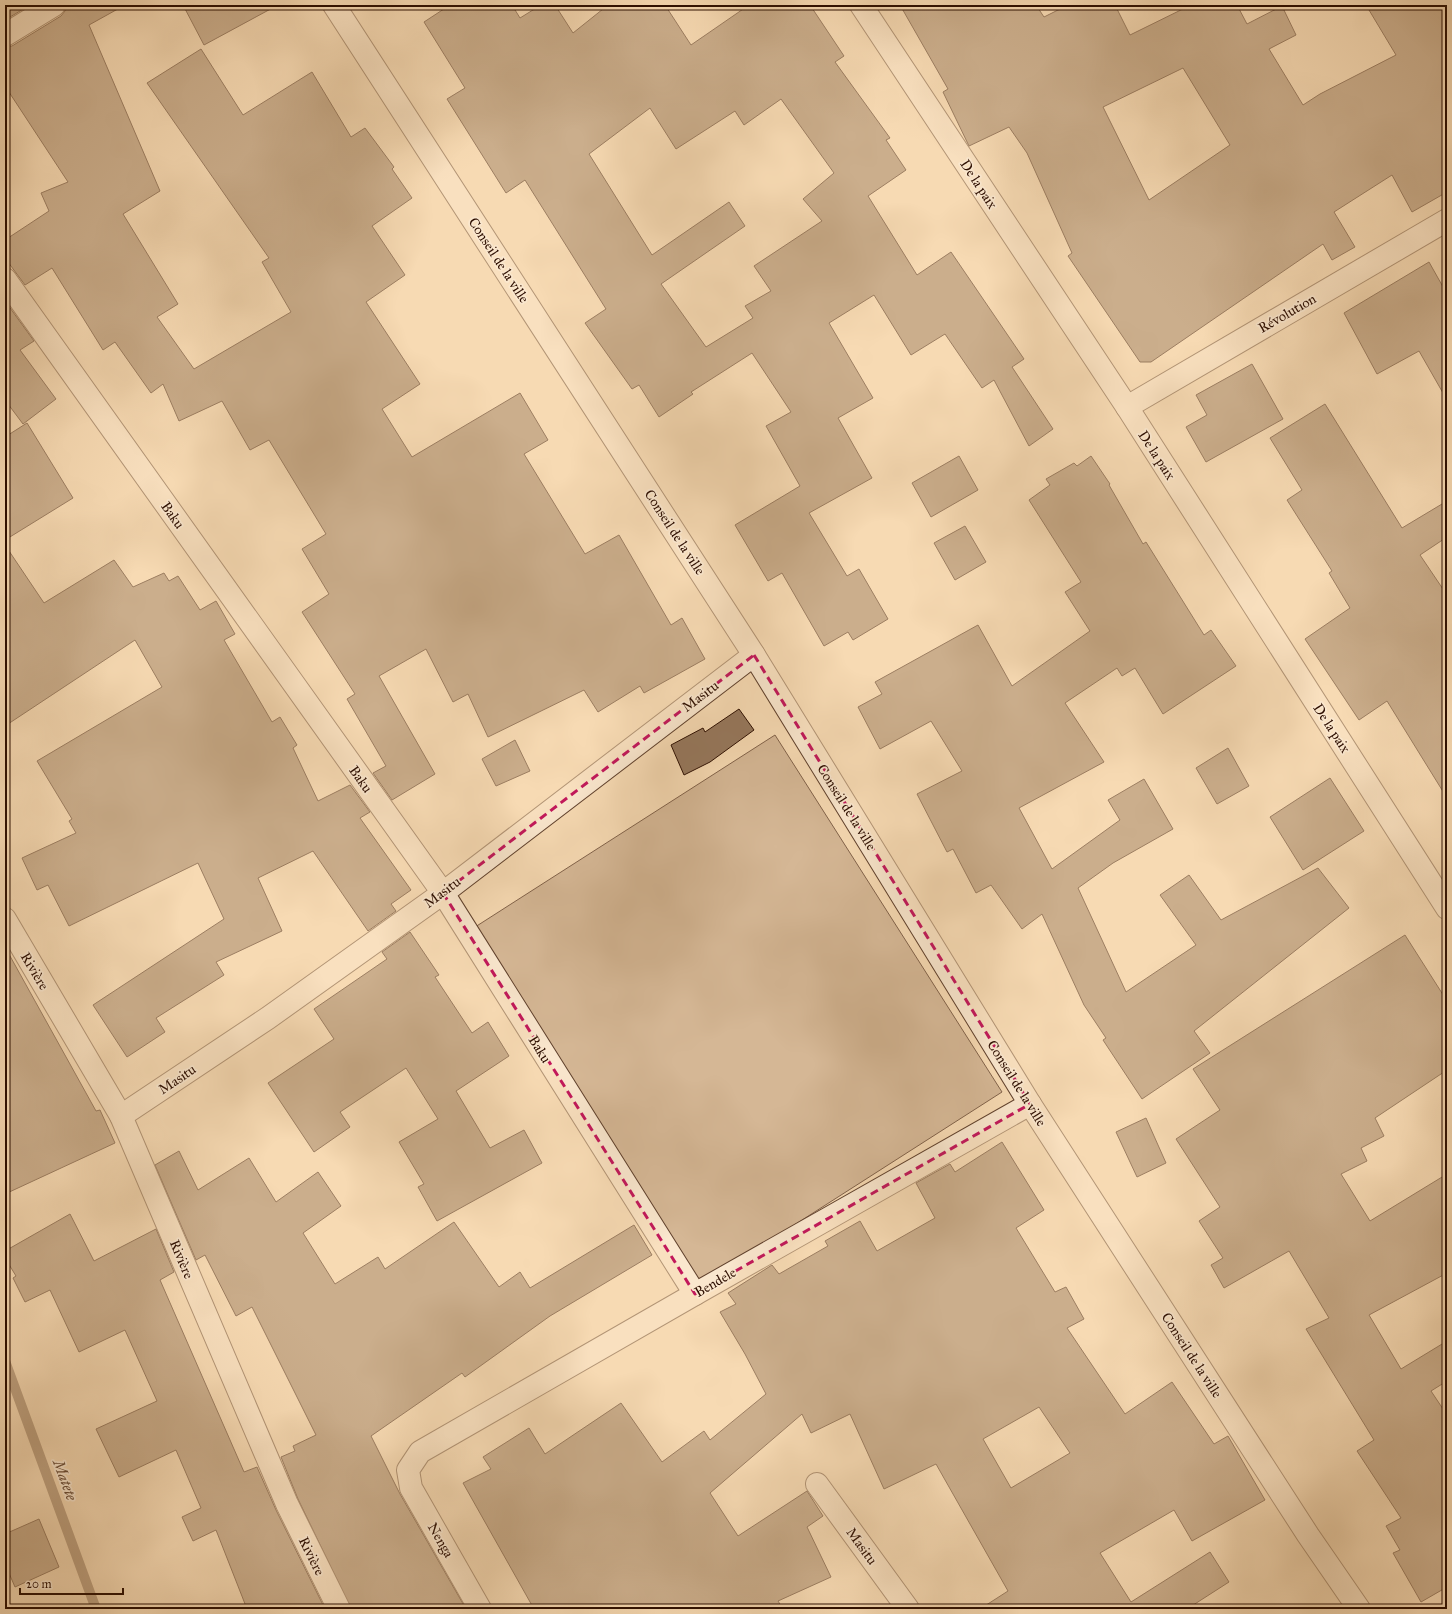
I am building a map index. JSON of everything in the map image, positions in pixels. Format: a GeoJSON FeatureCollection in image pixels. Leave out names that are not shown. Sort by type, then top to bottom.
{"type":"FeatureCollection","features":[{"type":"Feature","properties":{"kind":"street"},"geometry":{"type":"LineString","coordinates":[[5,35],[54,5]]}},
{"type":"Feature","properties":{"kind":"street","name":"Conseil de la ville"},"geometry":{"type":"LineString","coordinates":[[334,5],[754,655],[1030,1104],[1308,1535],[1359,1609]]}},
{"type":"Feature","properties":{"kind":"street","name":"De la paix"},"geometry":{"type":"LineString","coordinates":[[861,5],[1127,407],[1447,908]]}},
{"type":"Feature","properties":{"kind":"street","name":"Révolution"},"geometry":{"type":"LineString","coordinates":[[1127,407],[1447,220]]}},
{"type":"Feature","properties":{"kind":"street","name":"Baku"},"geometry":{"type":"LineString","coordinates":[[5,279],[442,893],[695,1294]]}},
{"type":"Feature","properties":{"kind":"street","name":"Masitu"},"geometry":{"type":"LineString","coordinates":[[121,1116],[268,1018],[442,893],[754,655]]}},
{"type":"Feature","properties":{"kind":"street","name":"Rivière"},"geometry":{"type":"LineString","coordinates":[[5,919],[121,1116],[287,1504],[338,1609]]}},
{"type":"Feature","properties":{"kind":"street","name":"Bendele"},"geometry":{"type":"LineString","coordinates":[[408,1470],[420,1452],[1030,1104]]}},
{"type":"Feature","properties":{"kind":"street","name":"Nenga"},"geometry":{"type":"LineString","coordinates":[[408,1470],[411,1488],[480,1609]]}},
{"type":"Feature","properties":{"kind":"street","name":"Masitu"},"geometry":{"type":"LineString","coordinates":[[817,1484],[908,1609]]}},
{"type":"Feature","properties":{"kind":"highlighted area"},"geometry":{"type":"Polygon","coordinates":[[[754,655],[1030,1104],[695,1294],[443,893],[754,655]]]}},
{"type":"Feature","properties":{"kind":"shaded area"},"geometry":{"type":"Polygon","coordinates":[[[775,735],[1002,1092],[699,1286],[472,929],[775,735]]]}},
{"type":"Feature","properties":{"kind":"building"},"geometry":{"type":"Polygon","coordinates":[[[5,5],[30,5],[5,20],[5,5]]]}},
{"type":"Feature","properties":{"kind":"building"},"geometry":{"type":"Polygon","coordinates":[[[66,5],[125,5],[89,25],[160,191],[123,214],[178,304],[157,317],[194,369],[291,312],[262,262],[269,258],[147,83],[201,49],[243,115],[312,72],[351,137],[365,128],[394,167],[392,169],[412,198],[372,226],[405,275],[366,302],[420,384],[382,409],[412,457],[520,393],[548,440],[524,454],[585,554],[619,535],[671,625],[682,618],[705,659],[644,693],[640,686],[598,712],[584,690],[488,737],[468,694],[453,702],[426,649],[379,676],[435,774],[392,800],[373,773],[386,766],[347,699],[355,694],[302,612],[329,594],[302,549],[326,534],[269,440],[250,450],[222,401],[179,421],[163,384],[151,393],[115,342],[103,350],[52,268],[25,285],[5,258],[5,240],[49,211],[41,193],[68,182],[5,86],[5,47],[12,46],[61,16],[65,11],[66,5]]]}},
{"type":"Feature","properties":{"kind":"building"},"geometry":{"type":"Polygon","coordinates":[[[183,5],[278,5],[204,45],[183,5]]]}},
{"type":"Feature","properties":{"kind":"building"},"geometry":{"type":"Polygon","coordinates":[[[450,5],[512,5],[520,18],[541,5],[555,5],[573,33],[608,5],[665,5],[691,45],[749,5],[810,5],[844,56],[835,62],[890,138],[886,140],[906,170],[868,196],[917,275],[951,252],[1024,359],[1012,367],[1053,429],[1029,446],[994,380],[982,388],[945,334],[911,355],[874,295],[829,323],[873,398],[838,418],[872,478],[809,513],[847,576],[859,569],[888,619],[853,640],[848,632],[824,646],[782,573],[768,581],[735,525],[800,486],[766,426],[791,412],[752,353],[691,392],[693,394],[659,417],[639,385],[632,389],[585,323],[606,309],[525,180],[506,193],[447,99],[465,88],[424,22],[450,5]],[[781,99],[744,125],[735,111],[676,149],[650,108],[589,154],[652,255],[729,202],[745,226],[661,284],[706,347],[753,318],[745,306],[771,291],[754,266],[822,221],[803,199],[834,173],[781,99]]]}},
{"type":"Feature","properties":{"kind":"building"},"geometry":{"type":"Polygon","coordinates":[[[900,5],[1036,5],[1044,17],[1068,5],[1115,5],[1130,35],[1191,5],[1237,5],[1247,24],[1282,6],[1296,35],[1269,49],[1303,105],[1320,94],[1396,55],[1366,5],[1447,5],[1447,192],[1412,212],[1392,175],[1334,212],[1355,247],[1332,260],[1323,244],[1151,362],[1140,362],[1068,256],[1072,253],[1027,153],[1009,127],[969,146],[943,92],[948,89],[900,5]],[[1183,68],[1103,107],[1149,200],[1230,145],[1183,68]]]}},
{"type":"Feature","properties":{"kind":"building"},"geometry":{"type":"Polygon","coordinates":[[[1429,262],[1447,294],[1447,400],[1419,351],[1377,374],[1344,313],[1429,262]]]}},
{"type":"Feature","properties":{"kind":"building"},"geometry":{"type":"Polygon","coordinates":[[[5,301],[34,341],[20,350],[56,399],[23,424],[5,400],[5,301]]]}},
{"type":"Feature","properties":{"kind":"building"},"geometry":{"type":"Polygon","coordinates":[[[1252,364],[1283,419],[1206,462],[1186,427],[1207,415],[1196,395],[1252,364]]]}},
{"type":"Feature","properties":{"kind":"building"},"geometry":{"type":"Polygon","coordinates":[[[1325,404],[1402,528],[1447,501],[1447,537],[1420,555],[1447,595],[1447,798],[1387,701],[1359,720],[1305,639],[1350,608],[1329,573],[1332,571],[1287,500],[1302,490],[1270,438],[1325,404]]]}},
{"type":"Feature","properties":{"kind":"building"},"geometry":{"type":"Polygon","coordinates":[[[27,423],[73,498],[5,540],[5,437],[27,423]]]}},
{"type":"Feature","properties":{"kind":"building"},"geometry":{"type":"Polygon","coordinates":[[[959,456],[978,490],[931,517],[912,483],[959,456]]]}},
{"type":"Feature","properties":{"kind":"building"},"geometry":{"type":"Polygon","coordinates":[[[1091,456],[1110,484],[1109,485],[1143,544],[1146,542],[1204,635],[1211,630],[1236,666],[1163,714],[1135,668],[1122,676],[1117,668],[1065,703],[1104,762],[1019,808],[1052,869],[1120,820],[1108,800],[1144,779],[1173,829],[1113,863],[1078,888],[1126,992],[1196,945],[1160,895],[1189,875],[1221,920],[1318,868],[1349,908],[1194,1031],[1210,1053],[1142,1099],[1103,1040],[1106,1038],[1084,1005],[1042,914],[1022,929],[991,885],[976,893],[953,849],[947,852],[917,794],[962,771],[931,721],[880,749],[858,707],[882,694],[875,682],[978,625],[1012,686],[1090,631],[1065,592],[1081,582],[1029,500],[1050,485],[1046,479],[1074,463],[1077,466],[1091,456]]]}},
{"type":"Feature","properties":{"kind":"building"},"geometry":{"type":"Polygon","coordinates":[[[965,526],[986,562],[955,580],[934,543],[965,526]]]}},
{"type":"Feature","properties":{"kind":"building"},"geometry":{"type":"Polygon","coordinates":[[[5,545],[44,603],[114,560],[133,587],[164,573],[169,581],[178,576],[200,610],[216,601],[235,634],[224,640],[272,722],[280,717],[297,745],[293,748],[318,801],[350,785],[370,812],[360,818],[411,890],[391,904],[396,911],[368,931],[313,851],[258,878],[282,931],[216,962],[224,975],[156,1018],[165,1032],[127,1057],[93,1005],[224,919],[198,863],[69,926],[48,885],[37,890],[22,858],[76,833],[69,821],[72,819],[37,761],[162,687],[135,640],[5,726],[5,545]]]}},
{"type":"Feature","properties":{"kind":"building"},"geometry":{"type":"Polygon","coordinates":[[[739,709],[754,730],[710,762],[684,775],[671,745],[703,728],[705,732],[739,709]]]}},
{"type":"Feature","properties":{"kind":"building"},"geometry":{"type":"Polygon","coordinates":[[[515,740],[530,771],[496,786],[482,759],[515,740]]]}},
{"type":"Feature","properties":{"kind":"building"},"geometry":{"type":"Polygon","coordinates":[[[1228,748],[1249,786],[1217,804],[1196,768],[1228,748]]]}},
{"type":"Feature","properties":{"kind":"building"},"geometry":{"type":"Polygon","coordinates":[[[1330,778],[1364,831],[1303,870],[1270,817],[1330,778]]]}},
{"type":"Feature","properties":{"kind":"building"},"geometry":{"type":"Polygon","coordinates":[[[410,932],[439,975],[435,977],[472,1033],[488,1022],[509,1056],[456,1091],[490,1148],[524,1130],[542,1163],[437,1221],[418,1187],[424,1184],[399,1142],[438,1119],[406,1068],[340,1112],[350,1127],[314,1152],[268,1083],[334,1039],[314,1009],[387,959],[382,952],[410,932]]]}},
{"type":"Feature","properties":{"kind":"building"},"geometry":{"type":"Polygon","coordinates":[[[1405,935],[1447,1001],[1447,1070],[1375,1118],[1384,1136],[1361,1148],[1367,1161],[1341,1174],[1370,1221],[1447,1174],[1447,1273],[1369,1315],[1401,1369],[1447,1341],[1447,1381],[1431,1391],[1447,1415],[1447,1587],[1421,1602],[1393,1553],[1400,1550],[1386,1526],[1401,1518],[1357,1451],[1374,1440],[1306,1329],[1329,1318],[1289,1251],[1224,1288],[1211,1265],[1223,1258],[1199,1221],[1220,1207],[1176,1139],[1220,1110],[1193,1069],[1405,935]]]}},
{"type":"Feature","properties":{"kind":"building"},"geometry":{"type":"Polygon","coordinates":[[[5,947],[96,1111],[100,1110],[115,1143],[5,1194],[5,947]]]}},
{"type":"Feature","properties":{"kind":"building"},"geometry":{"type":"Polygon","coordinates":[[[1146,1118],[1166,1163],[1137,1177],[1116,1132],[1146,1118]]]}},
{"type":"Feature","properties":{"kind":"building"},"geometry":{"type":"Polygon","coordinates":[[[1002,1142],[1044,1210],[1016,1228],[1055,1292],[1066,1287],[1084,1319],[1067,1328],[1125,1414],[1172,1382],[1214,1444],[1228,1436],[1265,1500],[1192,1541],[1174,1510],[1100,1553],[1131,1602],[1210,1552],[1229,1582],[1187,1609],[980,1609],[1008,1591],[936,1464],[884,1489],[850,1414],[811,1433],[802,1414],[710,1493],[738,1536],[807,1491],[823,1516],[807,1527],[831,1577],[778,1601],[783,1609],[534,1609],[463,1483],[491,1469],[483,1457],[529,1428],[545,1454],[621,1403],[662,1462],[704,1431],[710,1440],[766,1394],[745,1354],[720,1312],[736,1304],[728,1293],[772,1265],[779,1274],[828,1246],[825,1241],[860,1221],[877,1251],[935,1218],[916,1183],[950,1164],[955,1172],[1002,1142]],[[1039,1407],[983,1439],[1011,1488],[1070,1453],[1039,1407]]]}},
{"type":"Feature","properties":{"kind":"building"},"geometry":{"type":"Polygon","coordinates":[[[179,1151],[198,1190],[249,1158],[276,1202],[318,1172],[341,1206],[303,1233],[335,1284],[378,1257],[385,1269],[454,1222],[499,1287],[520,1272],[530,1288],[634,1225],[652,1255],[550,1316],[465,1377],[462,1373],[371,1436],[400,1494],[466,1609],[351,1609],[298,1499],[281,1457],[295,1451],[293,1446],[316,1435],[252,1307],[236,1316],[205,1255],[196,1260],[155,1165],[179,1151]]]}},
{"type":"Feature","properties":{"kind":"building"},"geometry":{"type":"Polygon","coordinates":[[[70,1214],[94,1261],[156,1229],[174,1272],[160,1280],[244,1472],[257,1467],[276,1510],[325,1609],[247,1609],[216,1530],[193,1541],[182,1517],[201,1508],[176,1450],[119,1477],[96,1429],[157,1401],[125,1330],[79,1352],[50,1290],[25,1302],[13,1278],[16,1276],[5,1258],[5,1251],[70,1214]]]}},
{"type":"Feature","properties":{"kind":"building"},"geometry":{"type":"Polygon","coordinates":[[[39,1519],[59,1567],[15,1587],[5,1564],[5,1534],[39,1519]]]}},
{"type":"Feature","properties":{"kind":"waterway","name":"Matete"},"geometry":{"type":"LineString","coordinates":[[5,1361],[96,1609]]}}]}
